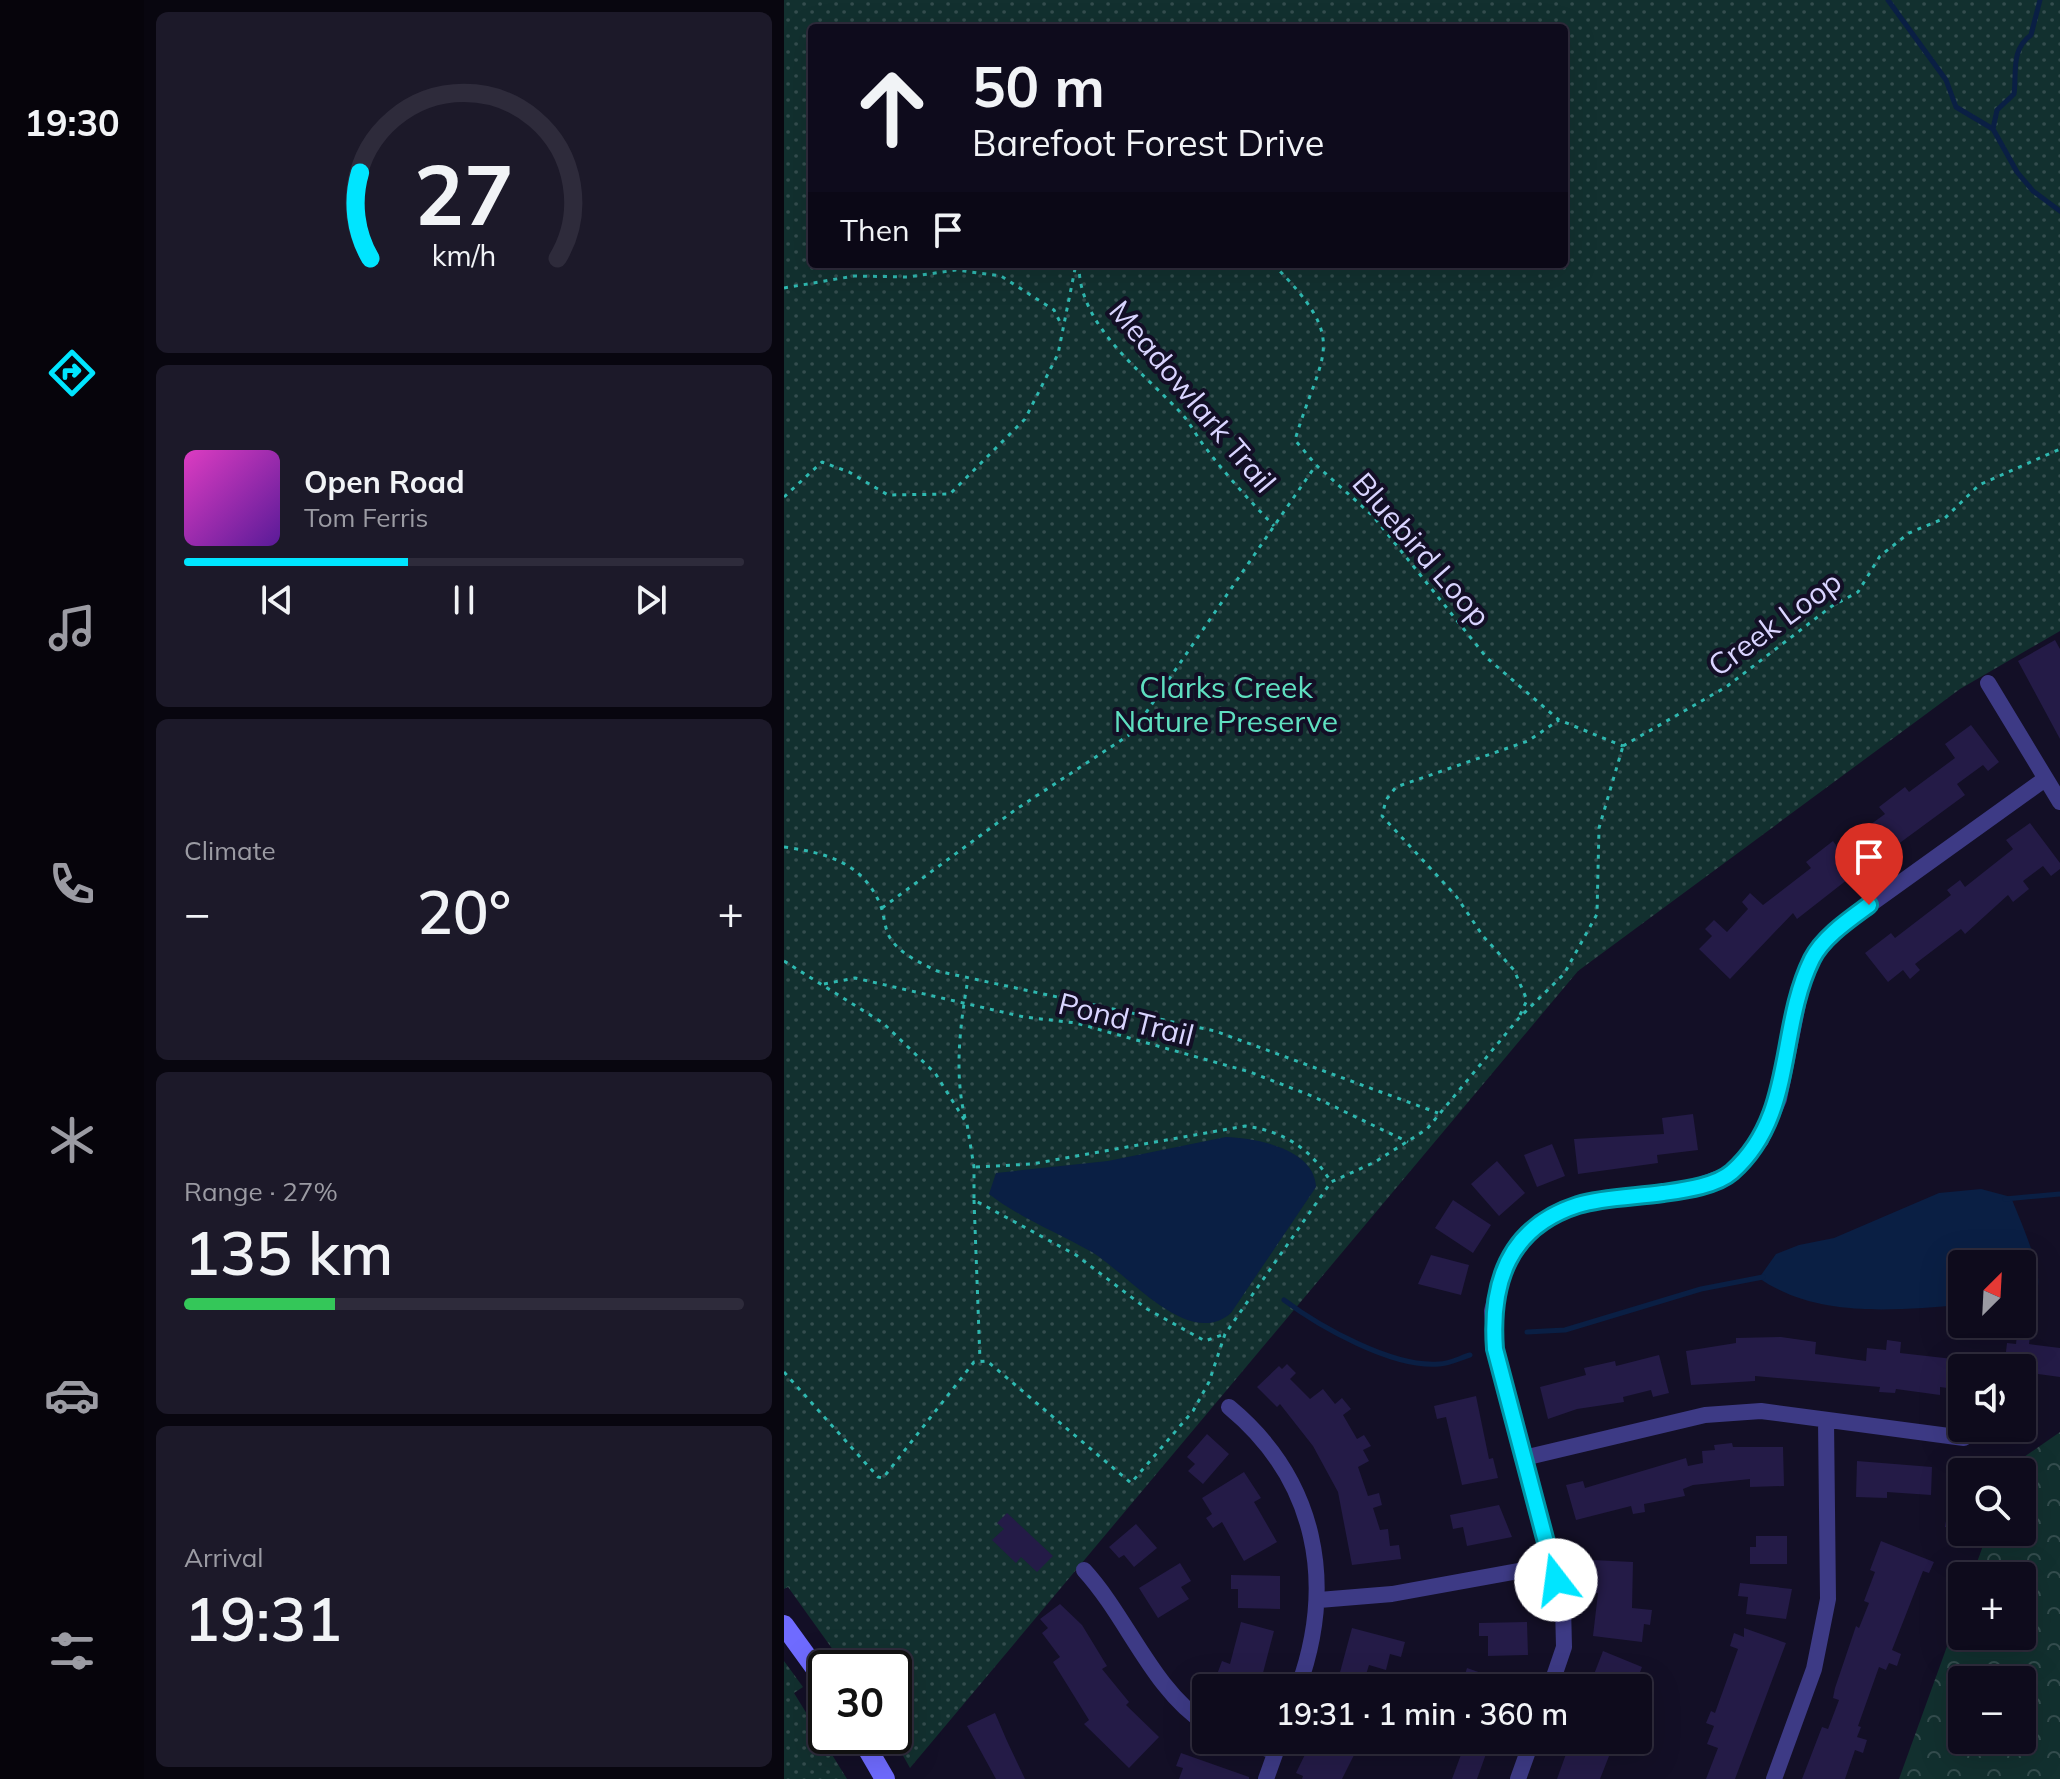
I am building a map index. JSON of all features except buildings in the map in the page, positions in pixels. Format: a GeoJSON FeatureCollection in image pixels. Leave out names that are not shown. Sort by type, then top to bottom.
{"type":"FeatureCollection","features":[{"type":"Feature","properties":{"kind":"main road"},"geometry":{"type":"LineString","coordinates":[[784,1625],[808,1658]]}},
{"type":"Feature","properties":{"kind":"main road"},"geometry":{"type":"LineString","coordinates":[[870,1754],[885,1779]]}},
{"type":"Feature","properties":{"kind":"street"},"geometry":{"type":"LineString","coordinates":[[1988,683],[2060,802]]}},
{"type":"Feature","properties":{"kind":"street"},"geometry":{"type":"LineString","coordinates":[[1555,1674],[1564,1647],[1563,1606],[1495,1349],[1492,1311],[1499,1283],[1515,1248],[1543,1221],[1580,1204],[1687,1190],[1730,1174],[1761,1140],[1779,1099],[1801,989],[1813,956],[1843,924],[2045,779]]}},
{"type":"Feature","properties":{"kind":"street"},"geometry":{"type":"LineString","coordinates":[[1229,1407],[1258,1431],[1300,1498],[1314,1543],[1319,1600],[1310,1654],[1303,1674]]}},
{"type":"Feature","properties":{"kind":"street"},"geometry":{"type":"LineString","coordinates":[[1524,1458],[1705,1415],[1761,1411],[1948,1436]]}},
{"type":"Feature","properties":{"kind":"street"},"geometry":{"type":"LineString","coordinates":[[1774,1779],[1814,1669],[1828,1599],[1826,1420]]}},
{"type":"Feature","properties":{"kind":"street"},"geometry":{"type":"LineString","coordinates":[[1319,1600],[1392,1594],[1551,1565]]}},
{"type":"Feature","properties":{"kind":"street"},"geometry":{"type":"LineString","coordinates":[[1084,1570],[1131,1631],[1171,1695],[1192,1712]]}},
{"type":"Feature","properties":{"kind":"street"},"geometry":{"type":"LineString","coordinates":[[1266,1779],[1275,1754]]}},
{"type":"Feature","properties":{"kind":"street"},"geometry":{"type":"LineString","coordinates":[[1518,1779],[1527,1754]]}},
{"type":"Feature","properties":{"kind":"path","name":"Meadowlark Trail"},"geometry":{"type":"LineString","coordinates":[[784,497],[822,462],[834,465],[888,495],[950,494],[1025,419],[1058,354],[1077,268]]}},
{"type":"Feature","properties":{"kind":"path","name":"Meadowlark Trail"},"geometry":{"type":"LineString","coordinates":[[882,908],[1015,810],[1132,733],[1274,526],[1238,488],[1182,413],[1121,353],[1090,304],[1079,281],[1078,268]]}},
{"type":"Feature","properties":{"kind":"path","name":"Bluebird Loop"},"geometry":{"type":"LineString","coordinates":[[1277,268],[1310,304],[1324,336],[1323,368],[1295,440],[1316,465],[1373,516],[1487,658],[1559,720],[1623,746]]}},
{"type":"Feature","properties":{"kind":"path"},"geometry":{"type":"LineString","coordinates":[[784,288],[854,276],[908,277],[956,270],[1001,276],[1054,310],[1062,326]]}},
{"type":"Feature","properties":{"kind":"path","name":"Creek Loop"},"geometry":{"type":"LineString","coordinates":[[1623,746],[1767,659],[1832,606],[1858,592],[1880,556],[1909,533],[1945,518],[1979,485],[2060,449]]}},
{"type":"Feature","properties":{"kind":"path"},"geometry":{"type":"LineString","coordinates":[[1274,526],[1316,465]]}},
{"type":"Feature","properties":{"kind":"path"},"geometry":{"type":"LineString","coordinates":[[1519,1018],[1527,1000],[1514,970],[1426,859],[1382,816],[1386,800],[1396,787],[1528,741],[1559,720]]}},
{"type":"Feature","properties":{"kind":"path"},"geometry":{"type":"LineString","coordinates":[[784,1372],[878,1477],[883,1478],[974,1362],[980,1361],[993,1364],[1131,1483],[1202,1398],[1225,1334],[1331,1182],[1375,1162],[1427,1129],[1519,1018],[1564,974],[1597,914],[1599,828],[1623,746]]}},
{"type":"Feature","properties":{"kind":"path","name":"Pond Trail"},"geometry":{"type":"LineString","coordinates":[[784,847],[844,862],[873,888],[889,935],[905,953],[937,971],[1215,1031],[1438,1113]]}},
{"type":"Feature","properties":{"kind":"path"},"geometry":{"type":"LineString","coordinates":[[784,961],[883,1023],[935,1073],[967,1124]]}},
{"type":"Feature","properties":{"kind":"path","name":"Pond Trail"},"geometry":{"type":"LineString","coordinates":[[823,985],[855,978],[1024,1017],[1076,1023],[1250,1072],[1312,1096],[1408,1142]]}},
{"type":"Feature","properties":{"kind":"path"},"geometry":{"type":"LineString","coordinates":[[968,979],[959,1063],[960,1097],[974,1167],[980,1361]]}},
{"type":"Feature","properties":{"kind":"path"},"geometry":{"type":"LineString","coordinates":[[974,1167],[1032,1164],[1245,1126],[1265,1128],[1315,1156],[1331,1182]]}},
{"type":"Feature","properties":{"kind":"path"},"geometry":{"type":"LineString","coordinates":[[974,1200],[1076,1255],[1147,1309],[1189,1333],[1205,1341],[1225,1334]]}},
{"type":"Feature","properties":{"kind":"green space","name":"Clarks Creek Nature Preserve"},"geometry":{"type":"Polygon","coordinates":[[[784,0],[2060,0],[2060,631],[1960,689],[1578,971],[910,1768],[902,1754],[912,1754],[912,1650],[833,1650],[788,1587],[784,1589],[784,0]]]}},
{"type":"Feature","properties":{"kind":"green space"},"geometry":{"type":"Polygon","coordinates":[[[2060,1432],[2060,1779],[1899,1779],[1948,1644],[1948,1650],[2036,1650],[2036,1562],[1977,1562],[1983,1546],[2036,1546],[2036,1458],[2023,1458],[2060,1432]]]}},
{"type":"Feature","properties":{"kind":"green space"},"geometry":{"type":"Polygon","coordinates":[[[784,1661],[803,1687],[794,1693],[808,1716],[808,1754],[832,1754],[847,1779],[784,1779],[784,1661]]]}},
{"type":"Feature","properties":{"kind":"water"},"geometry":{"type":"Polygon","coordinates":[[[1226,1137],[1267,1143],[1295,1155],[1306,1163],[1316,1187],[1231,1313],[1214,1322],[1196,1322],[1177,1315],[1090,1251],[1026,1218],[989,1194],[996,1173],[1108,1161],[1226,1137]]]}},
{"type":"Feature","properties":{"kind":"water"},"geometry":{"type":"Polygon","coordinates":[[[1981,1189],[2011,1197],[2031,1250],[1948,1250],[1948,1306],[1858,1309],[1831,1306],[1782,1291],[1759,1278],[1776,1254],[1799,1245],[1834,1238],[1939,1193],[1981,1189]]]}},
{"type":"Feature","properties":{"kind":"waterway"},"geometry":{"type":"LineString","coordinates":[[1888,0],[1946,80],[1956,107],[1993,129],[2017,172],[2033,191],[2060,211]]}},
{"type":"Feature","properties":{"kind":"waterway"},"geometry":{"type":"LineString","coordinates":[[1993,129],[1997,110],[2014,94],[2017,55],[2031,35],[2040,0]]}},
{"type":"Feature","properties":{"kind":"waterway"},"geometry":{"type":"LineString","coordinates":[[2005,1199],[2060,1194]]}},
{"type":"Feature","properties":{"kind":"waterway"},"geometry":{"type":"LineString","coordinates":[[1527,1332],[1565,1330],[1701,1289],[1763,1277]]}},
{"type":"Feature","properties":{"kind":"waterway"},"geometry":{"type":"LineString","coordinates":[[1284,1300],[1317,1322],[1379,1353],[1421,1364],[1451,1362],[1470,1355]]}},
{"type":"Feature","properties":{"kind":"route"},"geometry":{"type":"LineString","coordinates":[[1556,1580],[1495,1349],[1492,1311],[1499,1283],[1515,1248],[1543,1221],[1580,1204],[1687,1190],[1730,1174],[1761,1140],[1779,1099],[1801,989],[1813,956],[1843,924],[1869,905]]}}]}
